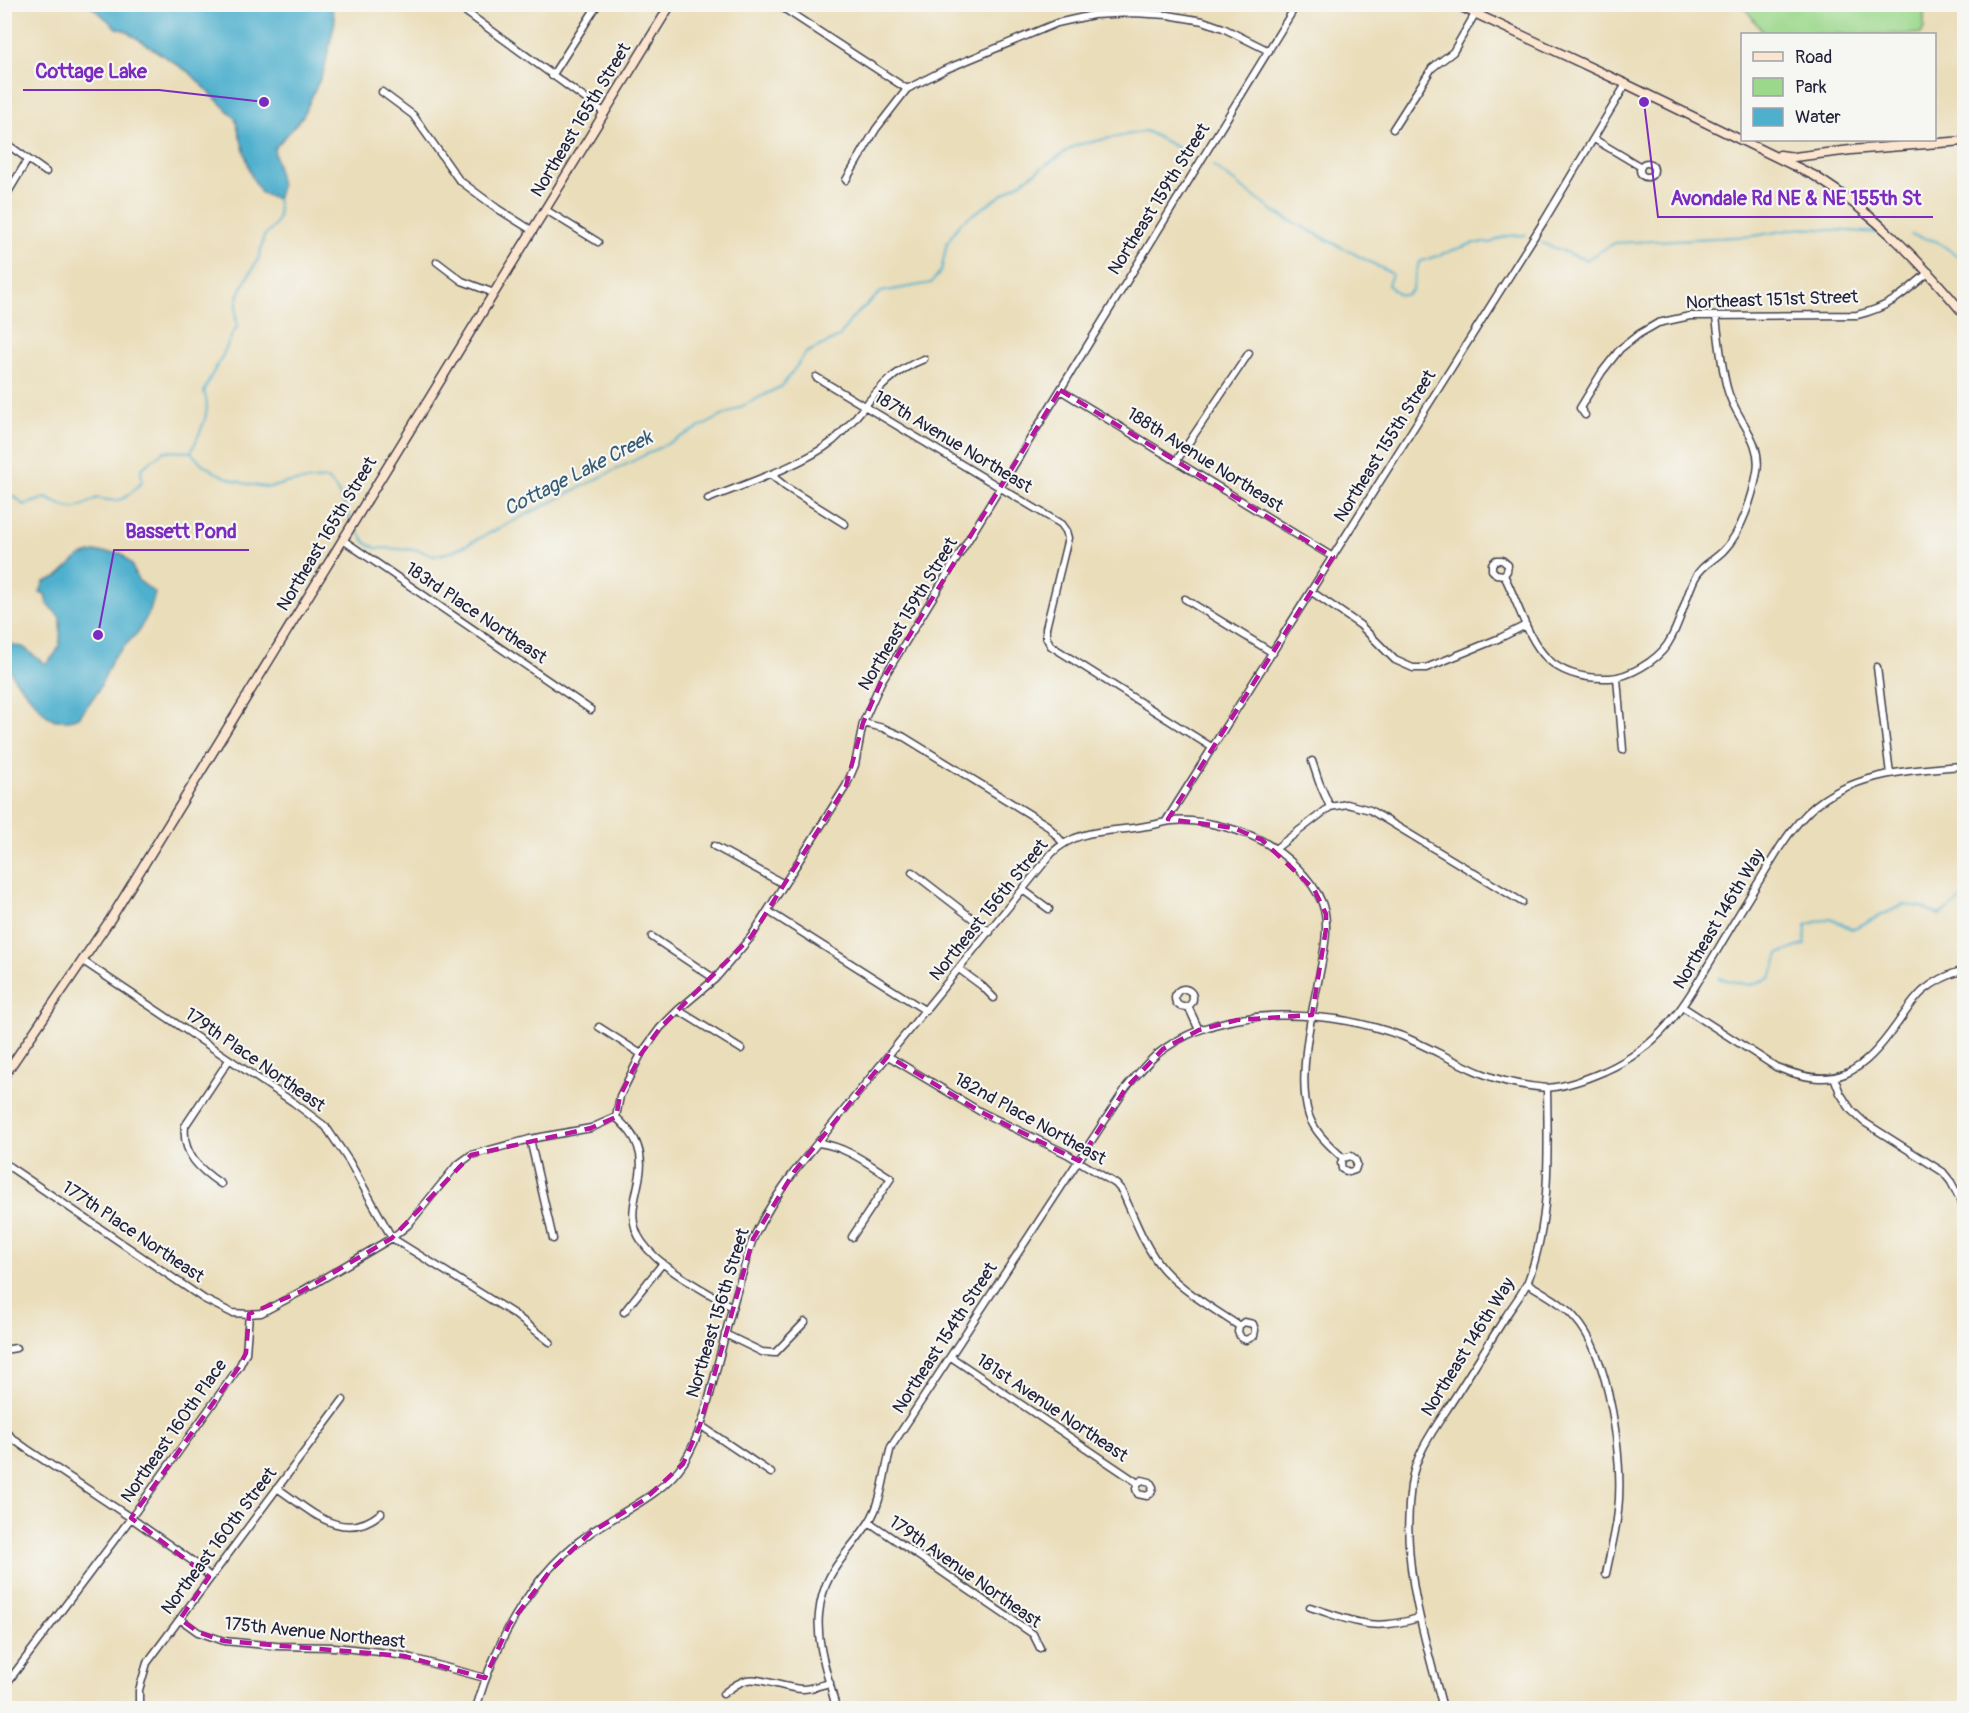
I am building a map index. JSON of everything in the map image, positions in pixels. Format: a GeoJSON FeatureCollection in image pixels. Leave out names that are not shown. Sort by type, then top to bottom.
{"type":"FeatureCollection","features":[{"type":"Feature","properties":{"kind":"street"},"geometry":{"type":"LineString","coordinates":[[455,4],[605,113]]}},
{"type":"Feature","properties":{"kind":"street"},"geometry":{"type":"LineString","coordinates":[[552,76],[598,4]]}},
{"type":"Feature","properties":{"kind":"street","name":"Northeast 165th Street"},"geometry":{"type":"LineString","coordinates":[[4,1076],[83,961],[139,873],[671,4]]}},
{"type":"Feature","properties":{"kind":"street"},"geometry":{"type":"LineString","coordinates":[[777,4],[907,89]]}},
{"type":"Feature","properties":{"kind":"street","name":"Northeast 159th Street"},"geometry":{"type":"LineString","coordinates":[[616,1117],[620,1096],[641,1054],[660,1028],[737,956],[768,911],[846,786],[855,765],[863,723],[881,682],[1297,4]]}},
{"type":"Feature","properties":{"kind":"street"},"geometry":{"type":"LineString","coordinates":[[1455,4],[1741,139]]}},
{"type":"Feature","properties":{"kind":"street"},"geometry":{"type":"LineString","coordinates":[[1392,129],[1432,68],[1453,52],[1475,14]]}},
{"type":"Feature","properties":{"kind":"street"},"geometry":{"type":"LineString","coordinates":[[846,180],[876,129],[907,89],[944,70],[1057,24],[1093,15],[1168,15],[1203,21],[1223,28],[1269,51]]}},
{"type":"Feature","properties":{"kind":"street","name":"Northeast 155th Street"},"geometry":{"type":"LineString","coordinates":[[1166,821],[1312,592],[1626,84]]}},
{"type":"Feature","properties":{"kind":"street"},"geometry":{"type":"LineString","coordinates":[[382,92],[413,115],[459,180],[533,231]]}},
{"type":"Feature","properties":{"kind":"street"},"geometry":{"type":"LineString","coordinates":[[1594,139],[1641,167]]}},
{"type":"Feature","properties":{"kind":"street"},"geometry":{"type":"LineString","coordinates":[[1745,141],[1815,176],[1844,195],[1885,228],[1929,272],[1965,314]]}},
{"type":"Feature","properties":{"kind":"street"},"geometry":{"type":"LineString","coordinates":[[1772,154],[1794,157],[1965,141]]}},
{"type":"Feature","properties":{"kind":"street"},"geometry":{"type":"LineString","coordinates":[[4,142],[46,172]]}},
{"type":"Feature","properties":{"kind":"street"},"geometry":{"type":"LineString","coordinates":[[4,199],[27,159]]}},
{"type":"Feature","properties":{"kind":"street"},"geometry":{"type":"LineString","coordinates":[[546,210],[598,242]]}},
{"type":"Feature","properties":{"kind":"street"},"geometry":{"type":"LineString","coordinates":[[437,262],[462,281],[494,293]]}},
{"type":"Feature","properties":{"kind":"street","name":"Northeast 151st Street"},"geometry":{"type":"LineString","coordinates":[[1585,415],[1580,408],[1602,372],[1620,349],[1658,323],[1674,318],[1857,315],[1877,310],[1893,302],[1929,272]]}},
{"type":"Feature","properties":{"kind":"street"},"geometry":{"type":"LineString","coordinates":[[1504,575],[1526,626],[1540,651],[1557,668],[1570,674],[1592,679],[1617,678],[1637,669],[1665,647],[1680,621],[1695,578],[1706,564],[1722,553],[1733,541],[1758,471],[1756,448],[1727,389],[1716,317]]}},
{"type":"Feature","properties":{"kind":"street"},"geometry":{"type":"LineString","coordinates":[[1177,460],[1249,353]]}},
{"type":"Feature","properties":{"kind":"street"},"geometry":{"type":"LineString","coordinates":[[708,499],[770,474],[820,450],[845,429],[888,380],[905,367],[924,359]]}},
{"type":"Feature","properties":{"kind":"street","name":"187th Avenue Northeast"},"geometry":{"type":"LineString","coordinates":[[816,377],[1061,524],[1068,538],[1046,628],[1046,637],[1051,646],[1213,748]]}},
{"type":"Feature","properties":{"kind":"street","name":"188th Avenue Northeast"},"geometry":{"type":"LineString","coordinates":[[1060,390],[1333,557]]}},
{"type":"Feature","properties":{"kind":"street"},"geometry":{"type":"LineString","coordinates":[[770,474],[845,524]]}},
{"type":"Feature","properties":{"kind":"street","name":"183rd Place Northeast"},"geometry":{"type":"LineString","coordinates":[[345,536],[591,710]]}},
{"type":"Feature","properties":{"kind":"street"},"geometry":{"type":"LineString","coordinates":[[1312,592],[1360,625],[1395,660],[1413,668],[1426,668],[1526,626]]}},
{"type":"Feature","properties":{"kind":"street"},"geometry":{"type":"LineString","coordinates":[[1185,599],[1273,653]]}},
{"type":"Feature","properties":{"kind":"street"},"geometry":{"type":"LineString","coordinates":[[1877,667],[1890,774]]}},
{"type":"Feature","properties":{"kind":"street"},"geometry":{"type":"LineString","coordinates":[[1617,678],[1623,750]]}},
{"type":"Feature","properties":{"kind":"street"},"geometry":{"type":"LineString","coordinates":[[863,723],[904,736],[1047,825],[1063,843]]}},
{"type":"Feature","properties":{"kind":"street"},"geometry":{"type":"LineString","coordinates":[[1312,761],[1318,782],[1330,807]]}},
{"type":"Feature","properties":{"kind":"street","name":"Northeast 146th Way"},"geometry":{"type":"LineString","coordinates":[[1443,1708],[1419,1618],[1409,1557],[1411,1484],[1426,1443],[1527,1283],[1543,1226],[1548,1088],[1585,1080],[1616,1066],[1644,1050],[1663,1032],[1683,1007],[1779,847],[1816,805],[1848,786],[1890,774],[1965,766]]}},
{"type":"Feature","properties":{"kind":"street"},"geometry":{"type":"LineString","coordinates":[[1275,849],[1330,807],[1347,804],[1370,810],[1522,902]]}},
{"type":"Feature","properties":{"kind":"street"},"geometry":{"type":"LineString","coordinates":[[1166,821],[1178,820],[1234,828],[1262,840],[1296,867],[1321,899],[1326,914],[1322,961],[1304,1075],[1309,1116],[1319,1134],[1343,1158]]}},
{"type":"Feature","properties":{"kind":"street","name":"Northeast 156th Street"},"geometry":{"type":"LineString","coordinates":[[476,1708],[485,1678],[509,1625],[542,1580],[569,1551],[590,1533],[644,1500],[668,1482],[687,1456],[700,1425],[753,1239],[788,1181],[1063,843],[1083,834],[1146,826],[1166,821]]}},
{"type":"Feature","properties":{"kind":"street"},"geometry":{"type":"LineString","coordinates":[[714,846],[784,884]]}},
{"type":"Feature","properties":{"kind":"street"},"geometry":{"type":"LineString","coordinates":[[912,872],[990,932]]}},
{"type":"Feature","properties":{"kind":"street"},"geometry":{"type":"LineString","coordinates":[[1023,890],[1049,909]]}},
{"type":"Feature","properties":{"kind":"street"},"geometry":{"type":"LineString","coordinates":[[768,911],[926,1011]]}},
{"type":"Feature","properties":{"kind":"street"},"geometry":{"type":"LineString","coordinates":[[652,937],[715,979]]}},
{"type":"Feature","properties":{"kind":"street","name":"179th Place Northeast"},"geometry":{"type":"LineString","coordinates":[[83,961],[293,1102],[326,1127],[349,1161],[392,1238],[514,1314],[550,1342]]}},
{"type":"Feature","properties":{"kind":"street"},"geometry":{"type":"LineString","coordinates":[[959,969],[994,998]]}},
{"type":"Feature","properties":{"kind":"street"},"geometry":{"type":"LineString","coordinates":[[1683,1007],[1776,1067],[1792,1074],[1809,1077],[1834,1077],[1853,1071],[1876,1053],[1924,991],[1936,982],[1965,970]]}},
{"type":"Feature","properties":{"kind":"street"},"geometry":{"type":"LineString","coordinates":[[1188,1006],[1199,1030]]}},
{"type":"Feature","properties":{"kind":"street"},"geometry":{"type":"LineString","coordinates":[[678,1010],[741,1049]]}},
{"type":"Feature","properties":{"kind":"street","name":"Northeast 154th Street"},"geometry":{"type":"LineString","coordinates":[[836,1708],[821,1649],[819,1615],[822,1599],[827,1581],[840,1559],[869,1522],[879,1502],[891,1447],[1126,1088],[1145,1065],[1163,1049],[1199,1030],[1237,1020],[1265,1016],[1312,1015],[1374,1027],[1430,1048],[1497,1079],[1548,1088]]}},
{"type":"Feature","properties":{"kind":"street"},"geometry":{"type":"LineString","coordinates":[[599,1027],[641,1054]]}},
{"type":"Feature","properties":{"kind":"street","name":"182nd Place Northeast"},"geometry":{"type":"LineString","coordinates":[[888,1056],[981,1112],[1079,1161],[1116,1184],[1122,1191],[1154,1257],[1165,1271],[1239,1326]]}},
{"type":"Feature","properties":{"kind":"street"},"geometry":{"type":"LineString","coordinates":[[221,1184],[203,1172],[191,1158],[184,1136],[185,1126],[229,1060]]}},
{"type":"Feature","properties":{"kind":"street"},"geometry":{"type":"LineString","coordinates":[[1834,1077],[1840,1093],[1851,1110],[1864,1122],[1943,1172],[1965,1208]]}},
{"type":"Feature","properties":{"kind":"street"},"geometry":{"type":"LineString","coordinates":[[249,1314],[261,1312],[302,1291],[392,1238],[408,1225],[456,1166],[471,1155],[530,1139],[591,1128],[616,1117],[629,1130],[638,1146],[641,1161],[633,1206],[633,1220],[642,1243],[663,1263],[732,1308]]}},
{"type":"Feature","properties":{"kind":"street"},"geometry":{"type":"LineString","coordinates":[[530,1139],[553,1239]]}},
{"type":"Feature","properties":{"kind":"street"},"geometry":{"type":"LineString","coordinates":[[819,1143],[836,1145],[891,1178],[852,1237]]}},
{"type":"Feature","properties":{"kind":"street","name":"177th Place Northeast"},"geometry":{"type":"LineString","coordinates":[[4,1163],[204,1299],[232,1313],[249,1314]]}},
{"type":"Feature","properties":{"kind":"street"},"geometry":{"type":"LineString","coordinates":[[624,1312],[663,1263]]}},
{"type":"Feature","properties":{"kind":"street"},"geometry":{"type":"LineString","coordinates":[[1527,1283],[1554,1299],[1576,1318],[1588,1337],[1603,1374],[1619,1456],[1618,1511],[1606,1574]]}},
{"type":"Feature","properties":{"kind":"street","name":"Northeast 160th Place"},"geometry":{"type":"LineString","coordinates":[[4,1687],[131,1518],[239,1367],[246,1353],[249,1314]]}},
{"type":"Feature","properties":{"kind":"street"},"geometry":{"type":"LineString","coordinates":[[725,1334],[762,1352],[776,1353],[805,1322]]}},
{"type":"Feature","properties":{"kind":"street"},"geometry":{"type":"LineString","coordinates":[[4,1350],[16,1348]]}},
{"type":"Feature","properties":{"kind":"street","name":"181st Avenue Northeast"},"geometry":{"type":"LineString","coordinates":[[951,1357],[1138,1484]]}},
{"type":"Feature","properties":{"kind":"street","name":"Northeast 160th Street"},"geometry":{"type":"LineString","coordinates":[[139,1708],[139,1690],[147,1663],[344,1400]]}},
{"type":"Feature","properties":{"kind":"street"},"geometry":{"type":"LineString","coordinates":[[700,1425],[771,1473]]}},
{"type":"Feature","properties":{"kind":"street"},"geometry":{"type":"LineString","coordinates":[[4,1429],[13,1439],[131,1518],[198,1565],[210,1577]]}},
{"type":"Feature","properties":{"kind":"street"},"geometry":{"type":"LineString","coordinates":[[277,1488],[335,1525],[357,1526],[369,1523],[381,1513]]}},
{"type":"Feature","properties":{"kind":"street","name":"179th Avenue Northeast"},"geometry":{"type":"LineString","coordinates":[[869,1522],[1033,1634],[1040,1648]]}},
{"type":"Feature","properties":{"kind":"street"},"geometry":{"type":"LineString","coordinates":[[1310,1607],[1372,1626],[1395,1625],[1419,1618]]}},
{"type":"Feature","properties":{"kind":"street","name":"175th Avenue Northeast"},"geometry":{"type":"LineString","coordinates":[[180,1619],[198,1632],[224,1641],[380,1652],[404,1656],[485,1678]]}},
{"type":"Feature","properties":{"kind":"street"},"geometry":{"type":"LineString","coordinates":[[723,1694],[749,1680],[759,1680],[780,1687],[804,1689],[830,1683]]}},
{"type":"Feature","properties":{"kind":"highlighted area"},"geometry":{"type":"Polygon","coordinates":[[[1060,390],[1333,557],[1168,819],[1234,828],[1262,840],[1314,889],[1326,914],[1326,929],[1312,1015],[1237,1020],[1199,1030],[1163,1049],[1126,1088],[1079,1161],[981,1112],[888,1056],[794,1172],[753,1239],[700,1425],[683,1464],[644,1500],[590,1533],[550,1571],[509,1625],[485,1678],[404,1656],[224,1641],[198,1632],[180,1619],[209,1577],[131,1518],[239,1367],[246,1353],[249,1314],[302,1291],[392,1238],[471,1155],[591,1128],[616,1117],[620,1096],[641,1054],[660,1028],[751,937],[846,786],[863,723],[881,682],[1060,390]]]}},
{"type":"Feature","properties":{"kind":"green space"},"geometry":{"type":"Polygon","coordinates":[[[1743,5],[1924,5],[1924,28],[1922,33],[1763,33],[1743,5]]]}},
{"type":"Feature","properties":{"kind":"water"},"geometry":{"type":"Polygon","coordinates":[[[90,5],[331,5],[335,21],[324,70],[303,116],[274,149],[281,187],[277,199],[261,193],[251,175],[235,118],[190,73],[126,31],[117,28],[90,5]]]}},
{"type":"Feature","properties":{"kind":"water"},"geometry":{"type":"Polygon","coordinates":[[[95,552],[121,553],[131,564],[138,580],[155,593],[150,611],[138,632],[113,658],[98,691],[79,717],[55,720],[46,715],[14,678],[5,659],[5,605],[8,620],[6,637],[14,646],[23,647],[45,664],[51,659],[60,643],[60,617],[47,604],[45,594],[40,592],[44,582],[57,577],[80,556],[95,552]]]}},
{"type":"Feature","properties":{"kind":"waterway","name":"Cottage Lake Creek"},"geometry":{"type":"LineString","coordinates":[[355,527],[366,543],[376,548],[418,550],[434,556],[454,551],[782,386],[806,353],[839,337],[852,318],[881,292],[931,283],[941,271],[947,243],[960,223],[1076,145],[1146,131],[1186,152]]}},
{"type":"Feature","properties":{"kind":"waterway","name":"Cottage Lake Creek"},"geometry":{"type":"LineString","coordinates":[[1213,166],[1276,213],[1392,274],[1388,285],[1400,295],[1407,295],[1412,290],[1419,262],[1474,243],[1490,243],[1506,236],[1526,235]]}},
{"type":"Feature","properties":{"kind":"waterway","name":"Cottage Lake Creek"},"geometry":{"type":"LineString","coordinates":[[191,452],[206,415],[204,392],[237,327],[236,306],[240,291],[259,257],[264,236],[277,220],[279,210],[277,199]]}},
{"type":"Feature","properties":{"kind":"waterway","name":"Cottage Lake Creek"},"geometry":{"type":"LineString","coordinates":[[1542,243],[1586,260],[1614,243],[1754,236],[1800,228],[1880,233]]}},
{"type":"Feature","properties":{"kind":"waterway","name":"Cottage Lake Creek"},"geometry":{"type":"LineString","coordinates":[[1911,235],[1936,241],[1964,260]]}},
{"type":"Feature","properties":{"kind":"waterway"},"geometry":{"type":"LineString","coordinates":[[4,497],[14,496],[24,505],[46,498],[72,508],[77,508],[97,498],[112,501],[122,499],[142,482],[141,469],[164,451],[191,452]]}},
{"type":"Feature","properties":{"kind":"waterway","name":"Cottage Lake Creek"},"geometry":{"type":"LineString","coordinates":[[191,452],[215,472],[235,481],[256,486],[271,487],[285,483],[327,479],[339,493],[352,522]]}},
{"type":"Feature","properties":{"kind":"waterway"},"geometry":{"type":"LineString","coordinates":[[1718,978],[1749,985],[1771,978],[1779,954],[1805,944],[1806,925],[1830,918],[1852,929],[1903,905],[1922,907],[1940,915],[1964,898]]}},
{"type":"Feature","properties":{"kind":"place","name":"Cottage Lake"},"geometry":{"type":"Point","coordinates":[264,102]}},
{"type":"Feature","properties":{"kind":"place","name":"Avondale Rd NE & NE 155th St"},"geometry":{"type":"Point","coordinates":[1644,102]}},
{"type":"Feature","properties":{"kind":"place","name":"Bassett Pond"},"geometry":{"type":"Point","coordinates":[98,635]}}]}
